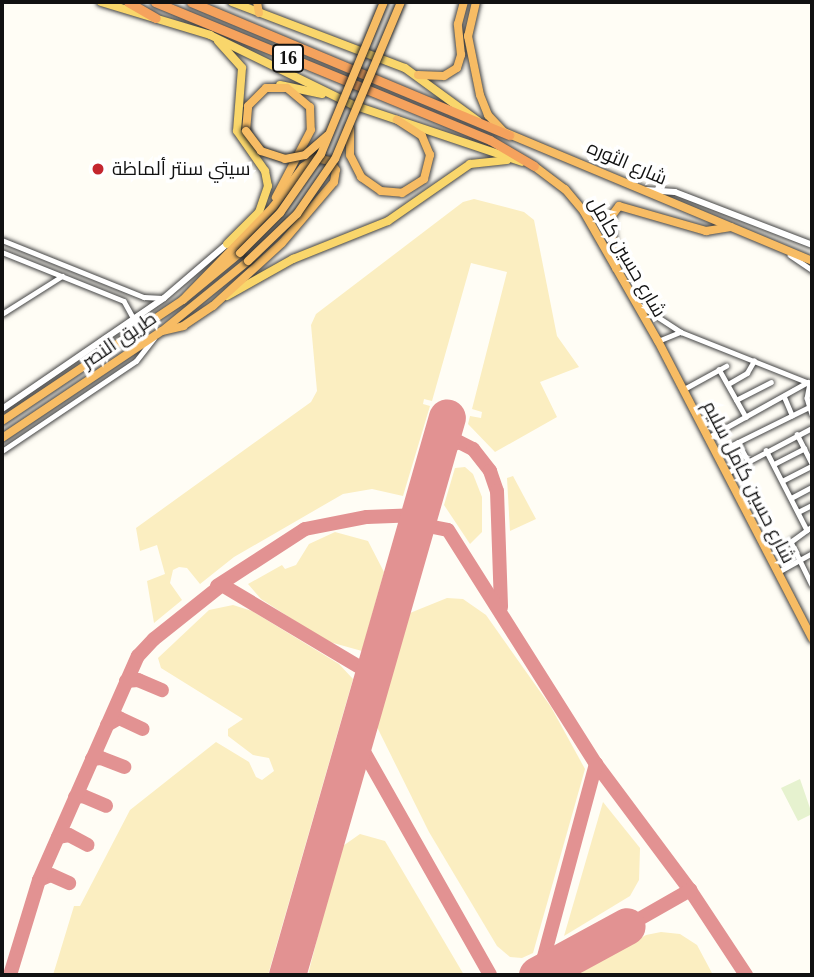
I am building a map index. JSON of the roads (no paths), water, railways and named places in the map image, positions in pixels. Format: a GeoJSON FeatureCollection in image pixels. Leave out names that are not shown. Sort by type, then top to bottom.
{"type":"FeatureCollection","features":[{"type":"Feature","properties":{"kind":"highway"},"geometry":{"type":"LineString","coordinates":[[128,2],[156,18]]}},
{"type":"Feature","properties":{"kind":"highway","name":"16"},"geometry":{"type":"LineString","coordinates":[[155,2],[423,107]]}},
{"type":"Feature","properties":{"kind":"highway","name":"16"},"geometry":{"type":"LineString","coordinates":[[191,2],[423,107]]}},
{"type":"Feature","properties":{"kind":"highway"},"geometry":{"type":"LineString","coordinates":[[257,2],[260,13]]}},
{"type":"Feature","properties":{"kind":"highway"},"geometry":{"type":"LineString","coordinates":[[231,249],[292,198],[333,131],[384,2]]}},
{"type":"Feature","properties":{"kind":"highway","name":"طريق النصر"},"geometry":{"type":"LineString","coordinates":[[2,438],[159,333],[248,261],[307,201],[350,129],[401,2]]}},
{"type":"Feature","properties":{"kind":"highway"},"geometry":{"type":"LineString","coordinates":[[418,75],[444,76],[457,68],[461,55],[458,24],[464,2]]}},
{"type":"Feature","properties":{"kind":"highway"},"geometry":{"type":"LineString","coordinates":[[476,2],[468,30],[481,100],[492,120],[509,135]]}},
{"type":"Feature","properties":{"kind":"highway"},"geometry":{"type":"LineString","coordinates":[[265,216],[312,125],[307,103],[277,85],[250,101],[246,131],[261,151],[285,159],[305,155],[333,131]]}},
{"type":"Feature","properties":{"kind":"highway"},"geometry":{"type":"LineString","coordinates":[[423,107],[500,144],[534,166]]}},
{"type":"Feature","properties":{"kind":"highway","name":"شارع الثوره"},"geometry":{"type":"LineString","coordinates":[[423,107],[509,135],[812,261]]}},
{"type":"Feature","properties":{"kind":"highway"},"geometry":{"type":"LineString","coordinates":[[350,129],[354,167],[376,189],[397,193],[412,190],[430,165],[425,141],[397,120]]}},
{"type":"Feature","properties":{"kind":"highway"},"geometry":{"type":"LineString","coordinates":[[159,333],[183,326],[213,306],[282,243],[334,182],[336,170],[330,161],[308,162],[265,216],[231,249]]}},
{"type":"Feature","properties":{"kind":"highway","name":"شارع حسين كامل"},"geometry":{"type":"LineString","coordinates":[[534,166],[574,198],[658,341]]}},
{"type":"Feature","properties":{"kind":"highway"},"geometry":{"type":"LineString","coordinates":[[616,269],[610,216],[619,206],[706,231],[731,227]]}},
{"type":"Feature","properties":{"kind":"highway","name":"طريق النصر"},"geometry":{"type":"LineString","coordinates":[[2,421],[183,300],[231,249]]}},
{"type":"Feature","properties":{"kind":"highway"},"geometry":{"type":"LineString","coordinates":[[112,336],[117,344]]}},
{"type":"Feature","properties":{"kind":"highway","name":"شارع حسين كامل سليم"},"geometry":{"type":"LineString","coordinates":[[658,341],[812,638]]}},
{"type":"Feature","properties":{"kind":"main road"},"geometry":{"type":"LineString","coordinates":[[101,2],[210,35],[339,99],[534,166]]}},
{"type":"Feature","properties":{"kind":"main road","name":"16"},"geometry":{"type":"LineString","coordinates":[[232,2],[418,75],[483,125]]}},
{"type":"Feature","properties":{"kind":"main road"},"geometry":{"type":"LineString","coordinates":[[210,35],[242,68],[237,131],[265,171],[268,186],[259,212],[231,249]]}},
{"type":"Feature","properties":{"kind":"main road"},"geometry":{"type":"LineString","coordinates":[[277,85],[339,99]]}},
{"type":"Feature","properties":{"kind":"main road"},"geometry":{"type":"LineString","coordinates":[[213,306],[293,259],[388,221],[470,164],[492,159],[519,161]]}},
{"type":"Feature","properties":{"kind":"street"},"geometry":{"type":"LineString","coordinates":[[646,190],[671,190],[812,245]]}},
{"type":"Feature","properties":{"kind":"street"},"geometry":{"type":"LineString","coordinates":[[2,240],[144,297],[163,298]]}},
{"type":"Feature","properties":{"kind":"street"},"geometry":{"type":"LineString","coordinates":[[2,409],[112,336],[231,249]]}},
{"type":"Feature","properties":{"kind":"street"},"geometry":{"type":"LineString","coordinates":[[2,252],[124,301],[134,319]]}},
{"type":"Feature","properties":{"kind":"street"},"geometry":{"type":"LineString","coordinates":[[788,252],[812,270]]}},
{"type":"Feature","properties":{"kind":"street"},"geometry":{"type":"LineString","coordinates":[[2,314],[62,276]]}},
{"type":"Feature","properties":{"kind":"street"},"geometry":{"type":"LineString","coordinates":[[635,301],[681,332],[810,383]]}},
{"type":"Feature","properties":{"kind":"street"},"geometry":{"type":"LineString","coordinates":[[658,341],[681,332]]}},
{"type":"Feature","properties":{"kind":"street"},"geometry":{"type":"LineString","coordinates":[[2,451],[136,361],[159,333]]}},
{"type":"Feature","properties":{"kind":"street"},"geometry":{"type":"LineString","coordinates":[[727,384],[747,373],[754,361]]}},
{"type":"Feature","properties":{"kind":"street"},"geometry":{"type":"LineString","coordinates":[[683,389],[726,366]]}},
{"type":"Feature","properties":{"kind":"street"},"geometry":{"type":"LineString","coordinates":[[719,369],[746,418]]}},
{"type":"Feature","properties":{"kind":"street"},"geometry":{"type":"LineString","coordinates":[[736,400],[771,382]]}},
{"type":"Feature","properties":{"kind":"street"},"geometry":{"type":"LineString","coordinates":[[708,438],[810,383]]}},
{"type":"Feature","properties":{"kind":"street"},"geometry":{"type":"LineString","coordinates":[[810,383],[809,407],[812,414]]}},
{"type":"Feature","properties":{"kind":"street"},"geometry":{"type":"LineString","coordinates":[[784,397],[793,415]]}},
{"type":"Feature","properties":{"kind":"street"},"geometry":{"type":"LineString","coordinates":[[716,453],[809,407]]}},
{"type":"Feature","properties":{"kind":"street"},"geometry":{"type":"LineString","coordinates":[[726,473],[812,428]]}},
{"type":"Feature","properties":{"kind":"street"},"geometry":{"type":"LineString","coordinates":[[782,481],[812,465],[797,434]]}},
{"type":"Feature","properties":{"kind":"street"},"geometry":{"type":"LineString","coordinates":[[738,442],[748,461]]}},
{"type":"Feature","properties":{"kind":"street"},"geometry":{"type":"LineString","coordinates":[[774,464],[804,449]]}},
{"type":"Feature","properties":{"kind":"street"},"geometry":{"type":"LineString","coordinates":[[766,450],[790,498],[810,529],[791,540],[810,574],[812,585]]}},
{"type":"Feature","properties":{"kind":"street"},"geometry":{"type":"LineString","coordinates":[[790,498],[812,487]]}},
{"type":"Feature","properties":{"kind":"street"},"geometry":{"type":"LineString","coordinates":[[798,512],[812,505]]}},
{"type":"Feature","properties":{"kind":"street"},"geometry":{"type":"LineString","coordinates":[[778,572],[812,553]]}},
{"type":"Feature","properties":{"kind":"place","name":"سيتي سنتر ألماظة"},"geometry":{"type":"Point","coordinates":[98,169]}}]}
